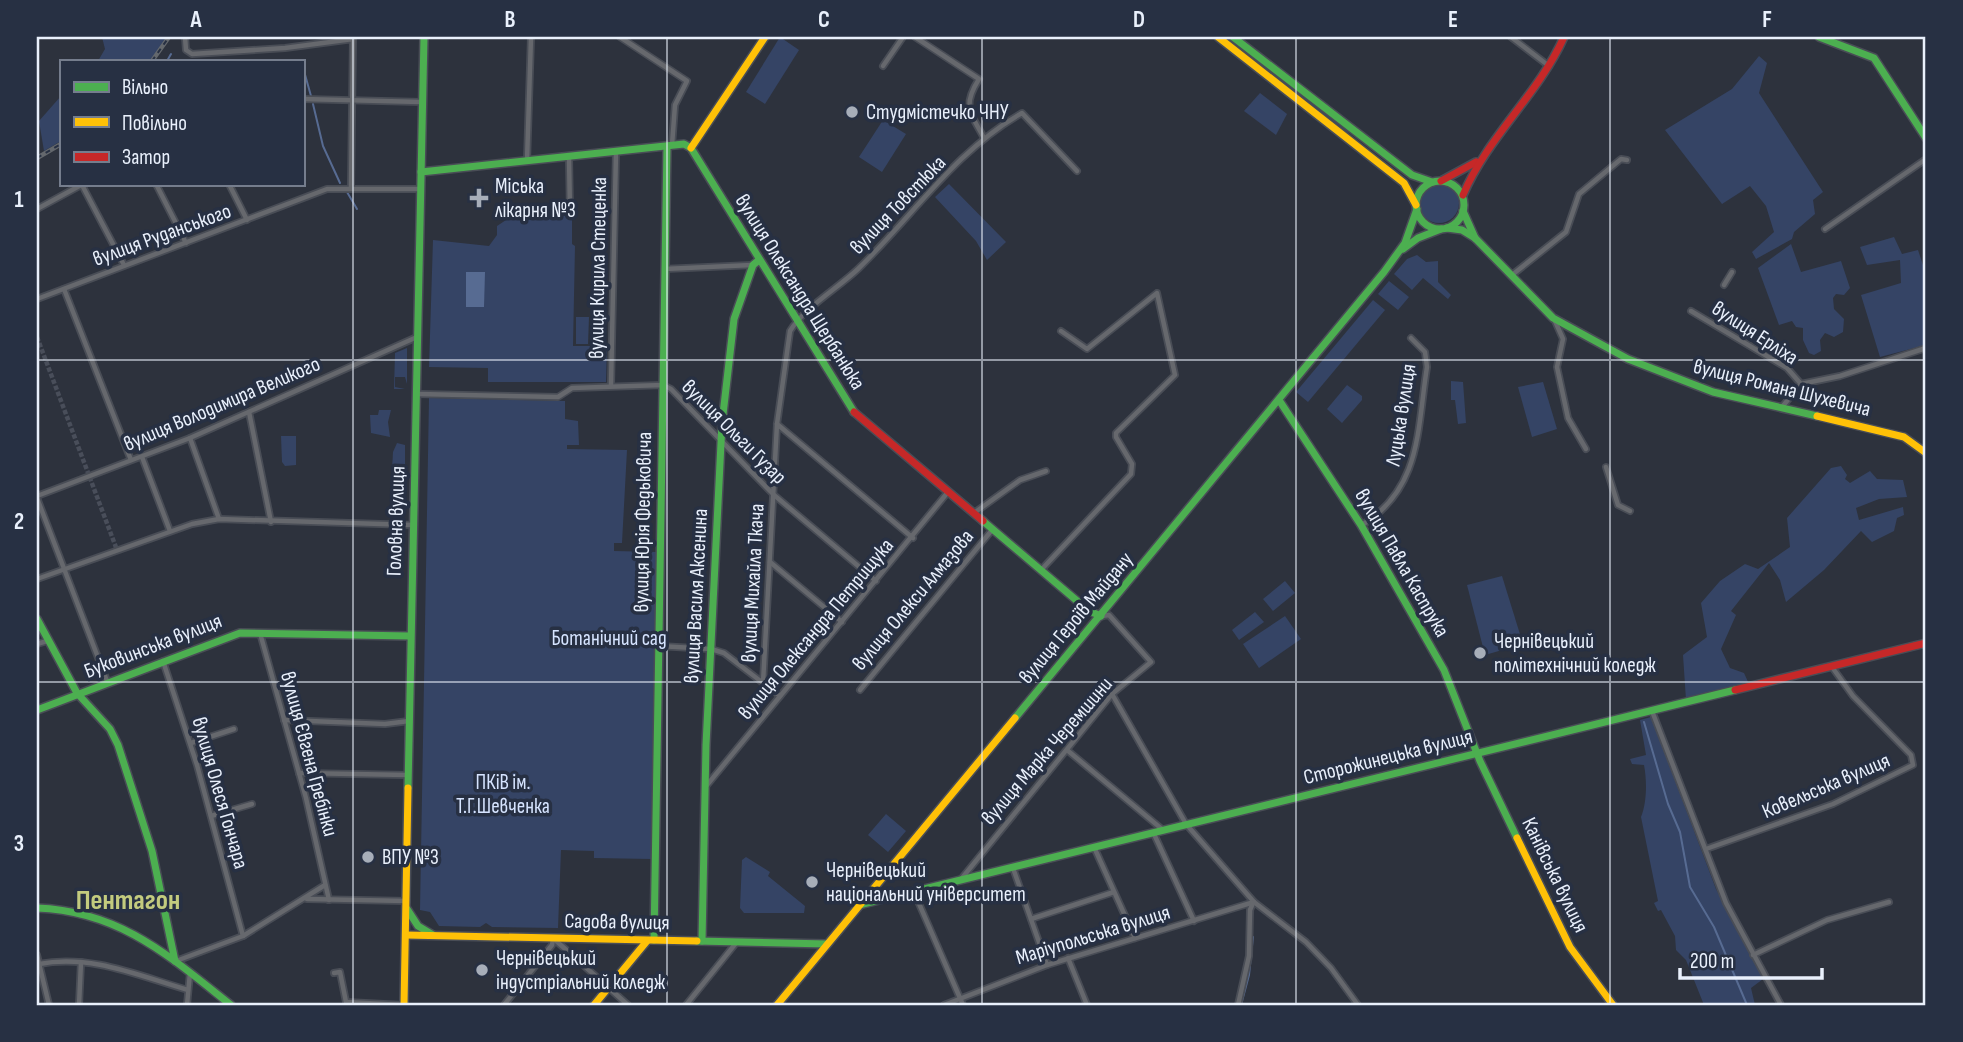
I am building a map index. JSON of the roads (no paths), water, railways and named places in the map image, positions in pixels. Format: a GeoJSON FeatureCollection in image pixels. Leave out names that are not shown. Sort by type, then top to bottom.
{"type":"FeatureCollection","features":[{"type":"Feature","properties":{"kind":"street"},"geometry":{"type":"LineString","coordinates":[[185,37],[186,50],[192,54],[353,39],[351,187]]}},
{"type":"Feature","properties":{"kind":"street","name":"Головна вулиця"},"geometry":{"type":"LineString","coordinates":[[404,1005],[424,37]]}},
{"type":"Feature","properties":{"kind":"street"},"geometry":{"type":"LineString","coordinates":[[527,161],[531,37]]}},
{"type":"Feature","properties":{"kind":"street"},"geometry":{"type":"LineString","coordinates":[[620,37],[687,81],[675,105],[669,146]]}},
{"type":"Feature","properties":{"kind":"street"},"geometry":{"type":"LineString","coordinates":[[421,172],[684,144],[691,148],[765,37]]}},
{"type":"Feature","properties":{"kind":"street"},"geometry":{"type":"LineString","coordinates":[[883,66],[903,37]]}},
{"type":"Feature","properties":{"kind":"street"},"geometry":{"type":"LineString","coordinates":[[915,37],[978,77],[970,93],[969,110],[984,138]]}},
{"type":"Feature","properties":{"kind":"street"},"geometry":{"type":"LineString","coordinates":[[1218,37],[1398,177],[1410,189],[1426,224],[1462,230],[1475,238]]}},
{"type":"Feature","properties":{"kind":"street"},"geometry":{"type":"LineString","coordinates":[[1233,37],[1416,178],[1432,182],[1441,180],[1478,160]]}},
{"type":"Feature","properties":{"kind":"street"},"geometry":{"type":"LineString","coordinates":[[1511,37],[1551,68]]}},
{"type":"Feature","properties":{"kind":"street"},"geometry":{"type":"LineString","coordinates":[[1401,251],[1418,238],[1460,220],[1463,195],[1478,160],[1551,68],[1564,37]]}},
{"type":"Feature","properties":{"kind":"street"},"geometry":{"type":"LineString","coordinates":[[1819,37],[1874,58],[1926,138]]}},
{"type":"Feature","properties":{"kind":"street"},"geometry":{"type":"LineString","coordinates":[[304,99],[422,102]]}},
{"type":"Feature","properties":{"kind":"street","name":"вулиця Товстюка"},"geometry":{"type":"LineString","coordinates":[[797,320],[832,293],[867,260],[984,138],[1022,113],[1077,171]]}},
{"type":"Feature","properties":{"kind":"street","name":"вулиця Юрія Федьковича"},"geometry":{"type":"LineString","coordinates":[[651,941],[659,646],[664,269],[669,146]]}},
{"type":"Feature","properties":{"kind":"street","name":"вулиця Олександра Щербанюка"},"geometry":{"type":"LineString","coordinates":[[691,148],[756,262],[797,320],[852,410],[1089,611],[1101,616]]}},
{"type":"Feature","properties":{"kind":"street","name":"вулиця Кирила Стеценка"},"geometry":{"type":"LineString","coordinates":[[611,386],[616,152]]}},
{"type":"Feature","properties":{"kind":"street"},"geometry":{"type":"LineString","coordinates":[[569,157],[570,213]]}},
{"type":"Feature","properties":{"kind":"street"},"geometry":{"type":"LineString","coordinates":[[1511,276],[1566,232],[1579,194],[1615,163],[1622,159],[1627,160]]}},
{"type":"Feature","properties":{"kind":"street"},"geometry":{"type":"LineString","coordinates":[[1825,229],[1926,159]]}},
{"type":"Feature","properties":{"kind":"street"},"geometry":{"type":"LineString","coordinates":[[1441,180],[1454,185],[1463,195]]}},
{"type":"Feature","properties":{"kind":"street"},"geometry":{"type":"LineString","coordinates":[[1401,251],[1412,229],[1420,192],[1432,182]]}},
{"type":"Feature","properties":{"kind":"street"},"geometry":{"type":"LineString","coordinates":[[37,209],[79,186]]}},
{"type":"Feature","properties":{"kind":"street"},"geometry":{"type":"LineString","coordinates":[[84,186],[124,265]]}},
{"type":"Feature","properties":{"kind":"street"},"geometry":{"type":"LineString","coordinates":[[157,186],[186,243]]}},
{"type":"Feature","properties":{"kind":"street"},"geometry":{"type":"LineString","coordinates":[[230,186],[247,220]]}},
{"type":"Feature","properties":{"kind":"street","name":"вулиця Руданського"},"geometry":{"type":"LineString","coordinates":[[37,299],[327,189],[421,189]]}},
{"type":"Feature","properties":{"kind":"street"},"geometry":{"type":"LineString","coordinates":[[1463,211],[1475,238]]}},
{"type":"Feature","properties":{"kind":"street","name":"вулиця Романа Шухевича"},"geometry":{"type":"LineString","coordinates":[[1475,238],[1553,318],[1635,362],[1713,392],[1904,437],[1926,453]]}},
{"type":"Feature","properties":{"kind":"street","name":"вулиця Героїв Майдану"},"geometry":{"type":"LineString","coordinates":[[777,1005],[1401,251]]}},
{"type":"Feature","properties":{"kind":"street"},"geometry":{"type":"LineString","coordinates":[[664,269],[756,262]]}},
{"type":"Feature","properties":{"kind":"street","name":"вулиця Василя Аксенина"},"geometry":{"type":"LineString","coordinates":[[702,941],[721,440],[734,319],[756,262]]}},
{"type":"Feature","properties":{"kind":"street","name":"вулиця Ерліха"},"geometry":{"type":"LineString","coordinates":[[1724,285],[1732,272]]}},
{"type":"Feature","properties":{"kind":"street"},"geometry":{"type":"LineString","coordinates":[[64,289],[131,460]]}},
{"type":"Feature","properties":{"kind":"street"},"geometry":{"type":"LineString","coordinates":[[1042,569],[1131,474],[1132,464],[1116,433],[1175,375],[1157,293],[1087,349],[1061,331]]}},
{"type":"Feature","properties":{"kind":"street","name":"вулиця Ерліха"},"geometry":{"type":"LineString","coordinates":[[1691,311],[1787,368],[1801,384]]}},
{"type":"Feature","properties":{"kind":"street"},"geometry":{"type":"LineString","coordinates":[[1553,318],[1563,339],[1558,366],[1568,418],[1586,449]]}},
{"type":"Feature","properties":{"kind":"street","name":"вулиця Михайла Ткача"},"geometry":{"type":"LineString","coordinates":[[763,683],[777,424],[790,331],[797,320]]}},
{"type":"Feature","properties":{"kind":"street","name":"вулиця Володимира Великого"},"geometry":{"type":"LineString","coordinates":[[37,497],[190,438],[417,337]]}},
{"type":"Feature","properties":{"kind":"street","name":"Луцька вулиця"},"geometry":{"type":"LineString","coordinates":[[1361,526],[1391,499],[1413,467],[1427,367],[1425,352],[1411,338]]}},
{"type":"Feature","properties":{"kind":"street"},"geometry":{"type":"LineString","coordinates":[[1781,408],[1801,384],[1840,376],[1926,348]]}},
{"type":"Feature","properties":{"kind":"street","name":"вулиця Ольги Гузар"},"geometry":{"type":"LineString","coordinates":[[417,394],[558,397],[572,388],[663,385],[774,495],[876,581]]}},
{"type":"Feature","properties":{"kind":"street","name":"вулиця Павла Каспрука"},"geometry":{"type":"LineString","coordinates":[[1279,400],[1361,526],[1444,670],[1477,753]]}},
{"type":"Feature","properties":{"kind":"street"},"geometry":{"type":"LineString","coordinates":[[249,412],[271,522]]}},
{"type":"Feature","properties":{"kind":"street"},"geometry":{"type":"LineString","coordinates":[[777,424],[913,538]]}},
{"type":"Feature","properties":{"kind":"street"},"geometry":{"type":"LineString","coordinates":[[190,438],[219,519]]}},
{"type":"Feature","properties":{"kind":"street"},"geometry":{"type":"LineString","coordinates":[[142,457],[170,531]]}},
{"type":"Feature","properties":{"kind":"street"},"geometry":{"type":"LineString","coordinates":[[1606,467],[1618,505],[1630,511]]}},
{"type":"Feature","properties":{"kind":"street"},"geometry":{"type":"LineString","coordinates":[[973,514],[1020,481],[1046,471]]}},
{"type":"Feature","properties":{"kind":"street","name":"вулиця Олександра Петрищука"},"geometry":{"type":"LineString","coordinates":[[706,785],[913,538],[948,492]]}},
{"type":"Feature","properties":{"kind":"street"},"geometry":{"type":"LineString","coordinates":[[37,497],[107,681]]}},
{"type":"Feature","properties":{"kind":"street"},"geometry":{"type":"LineString","coordinates":[[37,579],[170,531],[219,519],[413,525]]}},
{"type":"Feature","properties":{"kind":"street","name":"вулиця Олекси Алмазова"},"geometry":{"type":"LineString","coordinates":[[860,690],[992,530]]}},
{"type":"Feature","properties":{"kind":"street"},"geometry":{"type":"LineString","coordinates":[[771,562],[842,622]]}},
{"type":"Feature","properties":{"kind":"street","name":"вулиця Марка Черемшини"},"geometry":{"type":"LineString","coordinates":[[961,880],[1112,694],[1151,662],[1109,615],[1101,616]]}},
{"type":"Feature","properties":{"kind":"street"},"geometry":{"type":"LineString","coordinates":[[37,619],[77,694],[110,729],[118,744],[149,840],[175,961]]}},
{"type":"Feature","properties":{"kind":"street","name":"вулиця Євгена Гребінки"},"geometry":{"type":"LineString","coordinates":[[259,632],[299,773],[329,900]]}},
{"type":"Feature","properties":{"kind":"street","name":"Буковинська вулиця"},"geometry":{"type":"LineString","coordinates":[[37,710],[107,681],[240,633],[410,636]]}},
{"type":"Feature","properties":{"kind":"street"},"geometry":{"type":"LineString","coordinates":[[37,644],[47,641]]}},
{"type":"Feature","properties":{"kind":"street","name":"Сторожинецька вулиця"},"geometry":{"type":"LineString","coordinates":[[859,905],[1926,643]]}},
{"type":"Feature","properties":{"kind":"street"},"geometry":{"type":"LineString","coordinates":[[659,646],[711,649],[732,657],[780,696]]}},
{"type":"Feature","properties":{"kind":"street","name":"вулиця Олеся Гончара"},"geometry":{"type":"LineString","coordinates":[[163,660],[191,743],[243,936]]}},
{"type":"Feature","properties":{"kind":"street","name":"Ковельська вулиця"},"geometry":{"type":"LineString","coordinates":[[1706,849],[1833,804],[1913,765],[1911,755],[1853,696],[1832,666]]}},
{"type":"Feature","properties":{"kind":"street"},"geometry":{"type":"LineString","coordinates":[[1112,694],[1185,824],[1254,902],[1306,942],[1331,968],[1358,1005]]}},
{"type":"Feature","properties":{"kind":"street"},"geometry":{"type":"LineString","coordinates":[[1652,710],[1726,903],[1780,1005]]}},
{"type":"Feature","properties":{"kind":"street"},"geometry":{"type":"LineString","coordinates":[[284,720],[386,724],[410,721]]}},
{"type":"Feature","properties":{"kind":"street"},"geometry":{"type":"LineString","coordinates":[[191,743],[234,729]]}},
{"type":"Feature","properties":{"kind":"street"},"geometry":{"type":"LineString","coordinates":[[1067,750],[1164,830]]}},
{"type":"Feature","properties":{"kind":"street","name":"Канівська вулиця"},"geometry":{"type":"LineString","coordinates":[[1477,753],[1570,947],[1613,1005]]}},
{"type":"Feature","properties":{"kind":"street"},"geometry":{"type":"LineString","coordinates":[[299,773],[408,775]]}},
{"type":"Feature","properties":{"kind":"street"},"geometry":{"type":"LineString","coordinates":[[211,817],[252,804]]}},
{"type":"Feature","properties":{"kind":"street"},"geometry":{"type":"LineString","coordinates":[[1154,833],[1194,920]]}},
{"type":"Feature","properties":{"kind":"street"},"geometry":{"type":"LineString","coordinates":[[1094,847],[1135,938]]}},
{"type":"Feature","properties":{"kind":"street"},"geometry":{"type":"LineString","coordinates":[[1013,868],[1047,965]]}},
{"type":"Feature","properties":{"kind":"street"},"geometry":{"type":"LineString","coordinates":[[175,961],[180,956],[243,936],[326,884]]}},
{"type":"Feature","properties":{"kind":"street"},"geometry":{"type":"LineString","coordinates":[[914,891],[963,1005]]}},
{"type":"Feature","properties":{"kind":"street"},"geometry":{"type":"LineString","coordinates":[[1031,919],[1114,892]]}},
{"type":"Feature","properties":{"kind":"street"},"geometry":{"type":"LineString","coordinates":[[306,899],[407,905],[418,926],[437,936]]}},
{"type":"Feature","properties":{"kind":"street"},"geometry":{"type":"LineString","coordinates":[[1238,1005],[1249,956],[1250,910],[1254,902]]}},
{"type":"Feature","properties":{"kind":"street","name":"Маріупольська вулиця"},"geometry":{"type":"LineString","coordinates":[[944,1005],[1068,958],[1254,902]]}},
{"type":"Feature","properties":{"kind":"street"},"geometry":{"type":"LineString","coordinates":[[1753,955],[1794,933],[1889,902]]}},
{"type":"Feature","properties":{"kind":"street"},"geometry":{"type":"LineString","coordinates":[[37,908],[66,909],[114,923],[146,939],[231,1005]]}},
{"type":"Feature","properties":{"kind":"street"},"geometry":{"type":"LineString","coordinates":[[406,933],[418,926]]}},
{"type":"Feature","properties":{"kind":"street","name":"Садова вулиця"},"geometry":{"type":"LineString","coordinates":[[406,933],[437,936],[827,944]]}},
{"type":"Feature","properties":{"kind":"street"},"geometry":{"type":"LineString","coordinates":[[553,939],[628,1005]]}},
{"type":"Feature","properties":{"kind":"street"},"geometry":{"type":"LineString","coordinates":[[504,1005],[552,945],[553,939]]}},
{"type":"Feature","properties":{"kind":"street"},"geometry":{"type":"LineString","coordinates":[[594,1005],[651,941]]}},
{"type":"Feature","properties":{"kind":"street"},"geometry":{"type":"LineString","coordinates":[[686,1005],[736,942]]}},
{"type":"Feature","properties":{"kind":"street"},"geometry":{"type":"LineString","coordinates":[[37,955],[49,1005]]}},
{"type":"Feature","properties":{"kind":"street"},"geometry":{"type":"LineString","coordinates":[[1068,958],[1087,1005]]}},
{"type":"Feature","properties":{"kind":"street"},"geometry":{"type":"LineString","coordinates":[[39,964],[65,960],[81,962],[119,969],[188,990]]}},
{"type":"Feature","properties":{"kind":"street"},"geometry":{"type":"LineString","coordinates":[[79,1005],[81,962]]}},
{"type":"Feature","properties":{"kind":"street"},"geometry":{"type":"LineString","coordinates":[[334,973],[340,972],[346,1002],[404,1005]]}},
{"type":"Feature","properties":{"kind":"street"},"geometry":{"type":"LineString","coordinates":[[187,1005],[190,973]]}},
{"type":"Feature","properties":{"kind":"waterway"},"geometry":{"type":"LineString","coordinates":[[168,60],[171,54]]}},
{"type":"Feature","properties":{"kind":"waterway"},"geometry":{"type":"LineString","coordinates":[[304,71],[311,96]]}},
{"type":"Feature","properties":{"kind":"waterway"},"geometry":{"type":"LineString","coordinates":[[313,104],[323,146],[340,183]]}},
{"type":"Feature","properties":{"kind":"waterway"},"geometry":{"type":"LineString","coordinates":[[347,192],[357,209]]}},
{"type":"Feature","properties":{"kind":"waterway"},"geometry":{"type":"LineString","coordinates":[[1644,722],[1668,804],[1680,832],[1690,887],[1714,927],[1747,1005]]}},
{"type":"Feature","properties":{"kind":"waterway"},"geometry":{"type":"LineString","coordinates":[[1241,1005],[1249,975],[1253,937]]}},
{"type":"Feature","properties":{"kind":"tunnel"},"geometry":{"type":"LineString","coordinates":[[37,337],[117,550]]}},
{"type":"Feature","properties":{"kind":"railway"},"geometry":{"type":"LineString","coordinates":[[153,60],[169,37]]}},
{"type":"Feature","properties":{"kind":"railway"},"geometry":{"type":"LineString","coordinates":[[37,158],[60,145]]}},
{"type":"Feature","properties":{"kind":"place","name":"Студмістечко ЧНУ"},"geometry":{"type":"Point","coordinates":[852,112]}},
{"type":"Feature","properties":{"kind":"place","name":"Міська лікарня №3"},"geometry":{"type":"Point","coordinates":[479,198]}},
{"type":"Feature","properties":{"kind":"place","name":"Чернівецький політехнічний коледж"},"geometry":{"type":"Point","coordinates":[1480,653]}},
{"type":"Feature","properties":{"kind":"place","name":"ВПУ №3"},"geometry":{"type":"Point","coordinates":[368,857]}},
{"type":"Feature","properties":{"kind":"place","name":"Чернівецький національний університет"},"geometry":{"type":"Point","coordinates":[812,882]}},
{"type":"Feature","properties":{"kind":"place","name":"Чернівецький індустріальний коледж"},"geometry":{"type":"Point","coordinates":[482,970]}},
{"type":"Feature","properties":{"kind":"district","name":"Пентагон"},"geometry":{"type":"Point","coordinates":[128,900]}},
{"type":"Feature","properties":{"kind":"park label","name":"Ботанічний сад"},"geometry":{"type":"Point","coordinates":[609,638]}},
{"type":"Feature","properties":{"kind":"park label","name":"ПКіВ ім. Т.Г.Шевченка"},"geometry":{"type":"Point","coordinates":[503,794]}}]}
